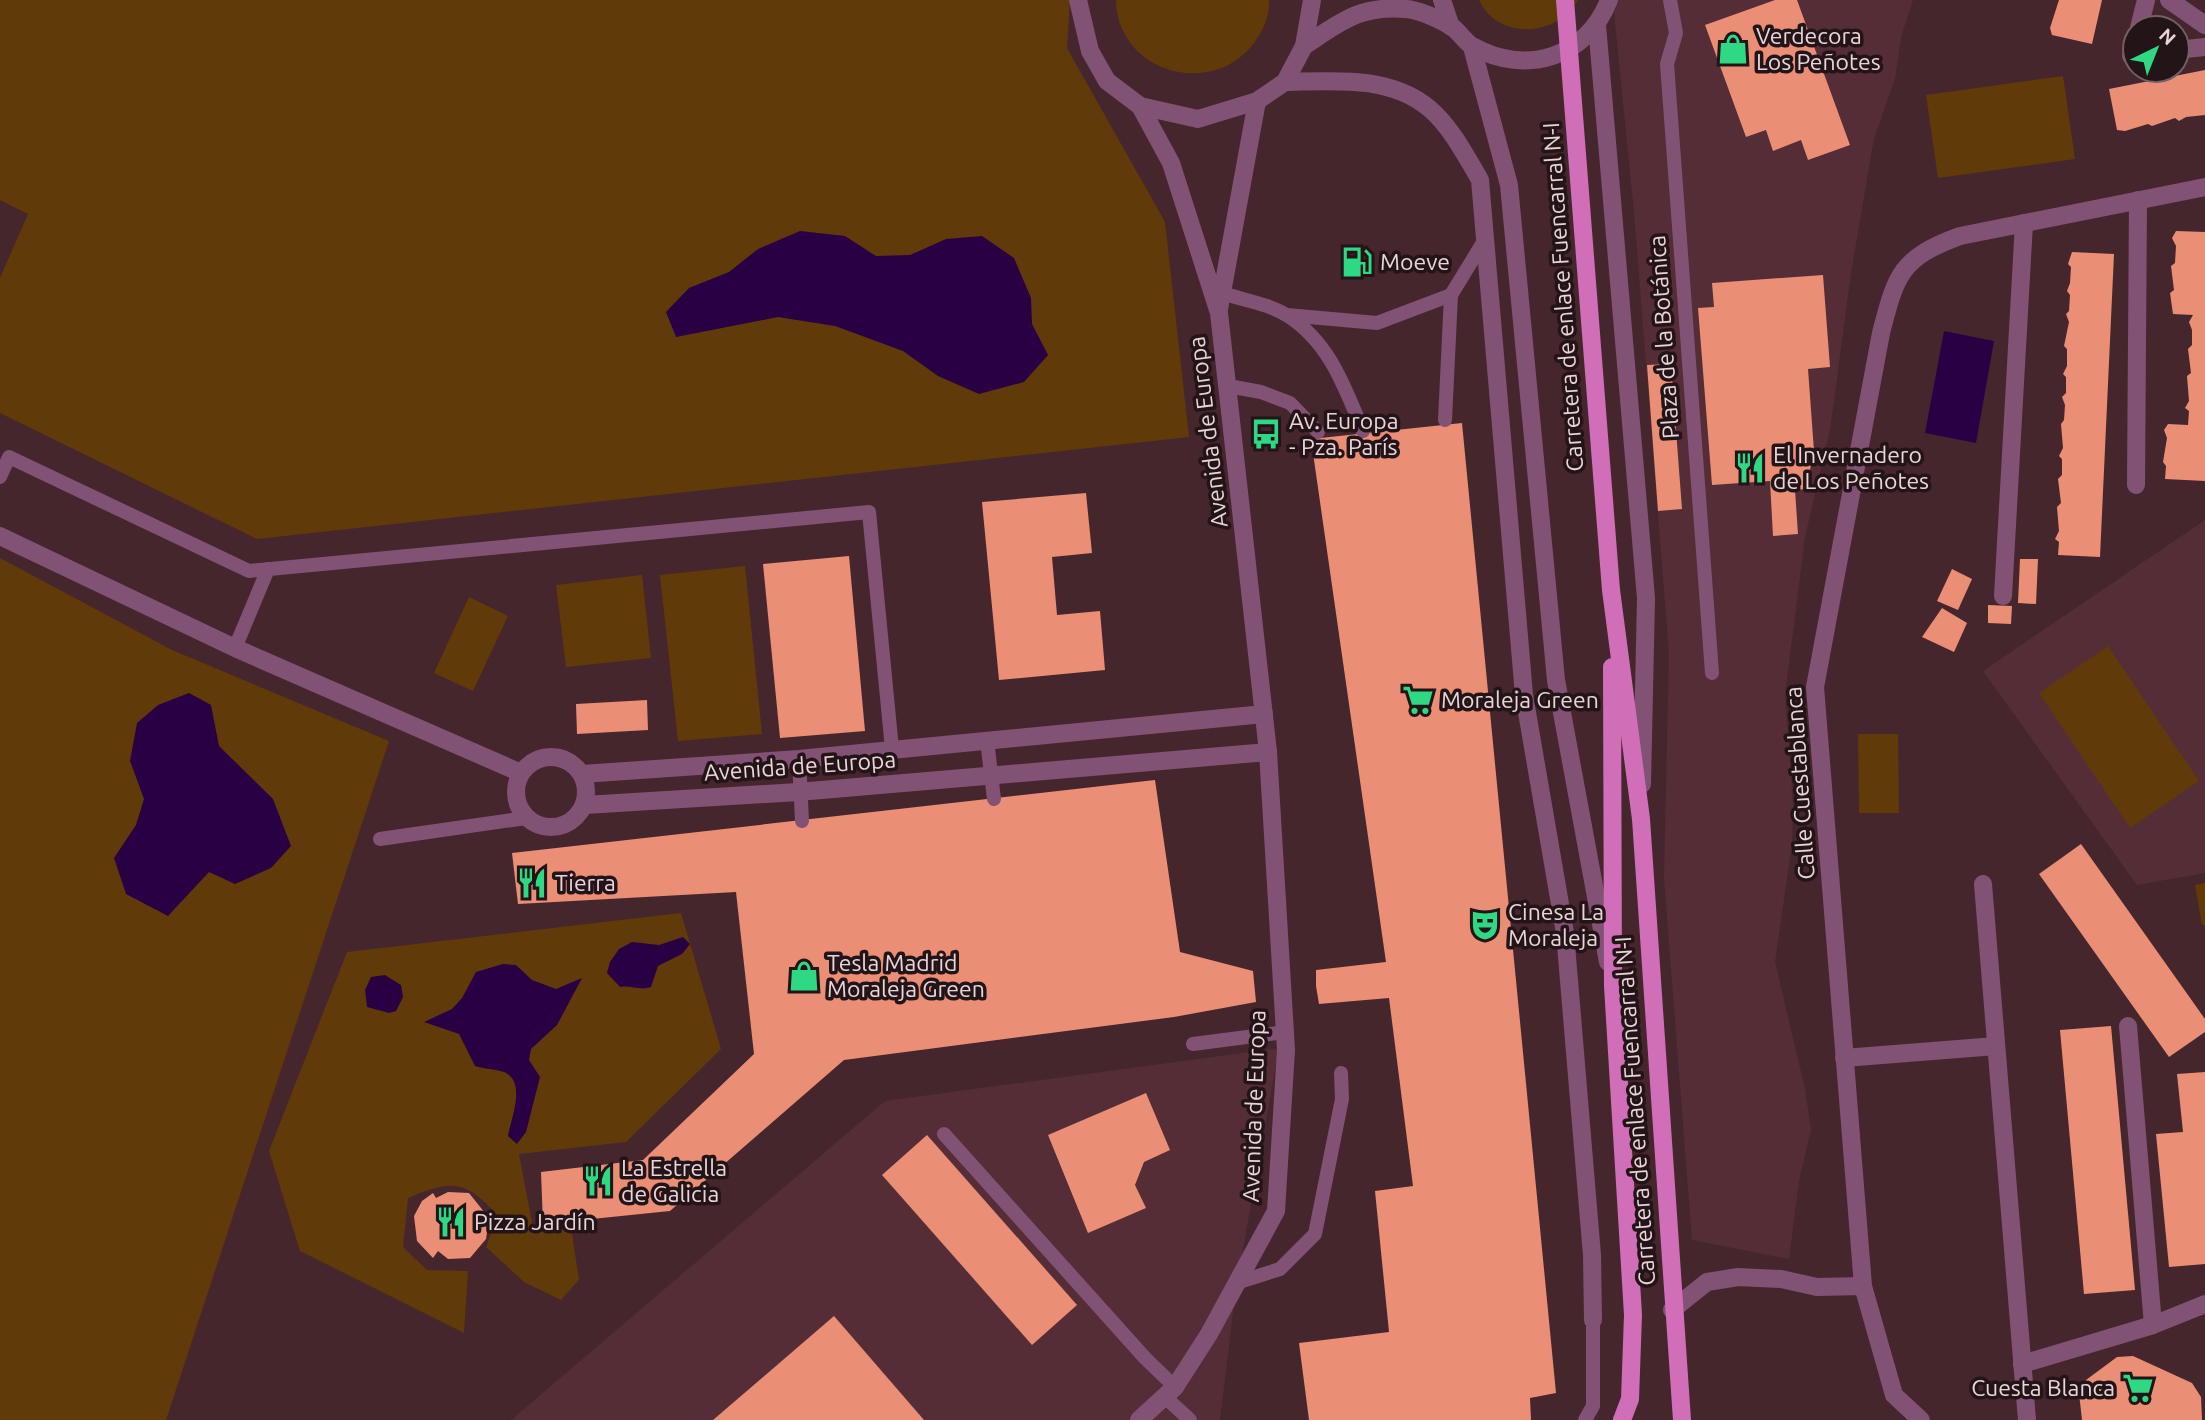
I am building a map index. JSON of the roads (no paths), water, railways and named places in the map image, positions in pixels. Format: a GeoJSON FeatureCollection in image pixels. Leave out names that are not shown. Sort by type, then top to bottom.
{"type":"FeatureCollection","features":[{"type":"Feature","properties":{"kind":"main road","name":"Carretera de enlace Fuencarral N-I"},"geometry":{"type":"LineString","coordinates":[[1565,0],[1611,590],[1641,819],[1672,1310],[1682,1420]]}},
{"type":"Feature","properties":{"kind":"main road","name":"Carretera de enlace Fuencarral N-I"},"geometry":{"type":"LineString","coordinates":[[1611,590],[1613,986],[1633,1315],[1630,1399],[1622,1420]]}},
{"type":"Feature","properties":{"kind":"street"},"geometry":{"type":"LineString","coordinates":[[1078,0],[1090,51],[1107,81],[1140,106],[1198,119],[1257,102],[1285,82],[1304,46],[1312,0]]}},
{"type":"Feature","properties":{"kind":"street"},"geometry":{"type":"LineString","coordinates":[[1441,0],[1451,27]]}},
{"type":"Feature","properties":{"kind":"street"},"geometry":{"type":"LineString","coordinates":[[1304,46],[1357,12],[1408,9],[1451,27],[1472,47],[1513,62],[1561,55],[1597,25],[1609,0]]}},
{"type":"Feature","properties":{"kind":"street"},"geometry":{"type":"LineString","coordinates":[[2169,0],[2205,25]]}},
{"type":"Feature","properties":{"kind":"street"},"geometry":{"type":"LineString","coordinates":[[1597,25],[1646,598],[1641,819]]}},
{"type":"Feature","properties":{"kind":"street"},"geometry":{"type":"LineString","coordinates":[[1472,47],[1509,185],[1556,680],[1613,986]]}},
{"type":"Feature","properties":{"kind":"street"},"geometry":{"type":"LineString","coordinates":[[1285,82],[1362,81],[1393,89],[1430,109],[1460,146],[1480,180],[1524,695],[1565,933],[1592,1255],[1593,1320]]}},
{"type":"Feature","properties":{"kind":"street","name":"Avenida de Europa"},"geometry":{"type":"LineString","coordinates":[[1219,313],[1257,102]]}},
{"type":"Feature","properties":{"kind":"street","name":"Avenida de Europa"},"geometry":{"type":"LineString","coordinates":[[1139,1420],[1170,1392],[1239,1282],[1276,1211],[1285,1032],[1268,752],[1219,313],[1171,163],[1140,106]]}},
{"type":"Feature","properties":{"kind":"street","name":"Calle Cuestablanca"},"geometry":{"type":"LineString","coordinates":[[1921,1420],[1894,1395],[1863,1286],[1815,687],[1881,333],[1894,282],[1925,249],[1960,236],[2205,187]]}},
{"type":"Feature","properties":{"kind":"street"},"geometry":{"type":"LineString","coordinates":[[2136,485],[2138,200]]}},
{"type":"Feature","properties":{"kind":"street"},"geometry":{"type":"LineString","coordinates":[[2003,596],[2024,223]]}},
{"type":"Feature","properties":{"kind":"street"},"geometry":{"type":"LineString","coordinates":[[0,536],[234,648],[521,773]]}},
{"type":"Feature","properties":{"kind":"street","name":"Avenida de Europa"},"geometry":{"type":"LineString","coordinates":[[582,774],[799,759],[1264,714]]}},
{"type":"Feature","properties":{"kind":"street","name":"Avenida de Europa"},"geometry":{"type":"LineString","coordinates":[[585,805],[799,792],[1268,752]]}},
{"type":"Feature","properties":{"kind":"street"},"geometry":{"type":"LineString","coordinates":[[552,756],[569,761],[582,774],[585,805],[571,823],[548,828],[526,818],[515,797],[521,773],[534,761],[552,756]]}},
{"type":"Feature","properties":{"kind":"street"},"geometry":{"type":"LineString","coordinates":[[1983,884],[2027,1420]]}},
{"type":"Feature","properties":{"kind":"street"},"geometry":{"type":"LineString","coordinates":[[2128,1026],[2153,1325]]}},
{"type":"Feature","properties":{"kind":"street"},"geometry":{"type":"LineString","coordinates":[[1844,1058],[1996,1046]]}},
{"type":"Feature","properties":{"kind":"street"},"geometry":{"type":"LineString","coordinates":[[1672,1310],[1707,1282],[1738,1276],[1782,1279],[1817,1287],[1863,1286]]}},
{"type":"Feature","properties":{"kind":"street"},"geometry":{"type":"LineString","coordinates":[[2022,1364],[2153,1325],[2205,1304]]}},
{"type":"Feature","properties":{"kind":"lane","name":"Plaza de la Botánica"},"geometry":{"type":"LineString","coordinates":[[1670,0],[1676,33],[1667,64],[1712,673]]}},
{"type":"Feature","properties":{"kind":"lane"},"geometry":{"type":"LineString","coordinates":[[1445,420],[1451,295],[1484,241]]}},
{"type":"Feature","properties":{"kind":"lane"},"geometry":{"type":"LineString","coordinates":[[1222,293],[1287,315],[1377,323],[1451,295]]}},
{"type":"Feature","properties":{"kind":"lane"},"geometry":{"type":"LineString","coordinates":[[1287,315],[1314,337],[1339,373],[1363,431]]}},
{"type":"Feature","properties":{"kind":"lane"},"geometry":{"type":"LineString","coordinates":[[1228,386],[1261,392],[1290,403],[1318,432]]}},
{"type":"Feature","properties":{"kind":"lane"},"geometry":{"type":"LineString","coordinates":[[0,477],[9,457],[249,571],[869,512],[892,749]]}},
{"type":"Feature","properties":{"kind":"lane"},"geometry":{"type":"LineString","coordinates":[[234,648],[268,569]]}},
{"type":"Feature","properties":{"kind":"lane"},"geometry":{"type":"LineString","coordinates":[[987,740],[994,799]]}},
{"type":"Feature","properties":{"kind":"lane"},"geometry":{"type":"LineString","coordinates":[[799,759],[802,821]]}},
{"type":"Feature","properties":{"kind":"lane"},"geometry":{"type":"LineString","coordinates":[[380,839],[526,818]]}},
{"type":"Feature","properties":{"kind":"lane"},"geometry":{"type":"LineString","coordinates":[[1193,1044],[1285,1032]]}},
{"type":"Feature","properties":{"kind":"lane"},"geometry":{"type":"LineString","coordinates":[[1239,1282],[1280,1269],[1315,1234],[1342,1099],[1341,1073]]}},
{"type":"Feature","properties":{"kind":"lane"},"geometry":{"type":"LineString","coordinates":[[944,1134],[1145,1358],[1190,1420]]}},
{"type":"Feature","properties":{"kind":"lane"},"geometry":{"type":"LineString","coordinates":[[1585,1420],[1593,1406],[1593,1320]]}},
{"type":"Feature","properties":{"kind":"place","name":"Verdecora Los Peñotes"},"geometry":{"type":"Point","coordinates":[1733,49]}},
{"type":"Feature","properties":{"kind":"place","name":"Moeve"},"geometry":{"type":"Point","coordinates":[1357,262]}},
{"type":"Feature","properties":{"kind":"place","name":"Av. Europa - Pza. París"},"geometry":{"type":"Point","coordinates":[1266,434]}},
{"type":"Feature","properties":{"kind":"place","name":"El Invernadero de Los Peñotes"},"geometry":{"type":"Point","coordinates":[1750,468]}},
{"type":"Feature","properties":{"kind":"place","name":"Moraleja Green"},"geometry":{"type":"Point","coordinates":[1418,700]}},
{"type":"Feature","properties":{"kind":"place","name":"Tierra"},"geometry":{"type":"Point","coordinates":[532,883]}},
{"type":"Feature","properties":{"kind":"place","name":"Cinesa La Moraleja"},"geometry":{"type":"Point","coordinates":[1485,925]}},
{"type":"Feature","properties":{"kind":"place","name":"Tesla Madrid Moraleja Green"},"geometry":{"type":"Point","coordinates":[804,976]}},
{"type":"Feature","properties":{"kind":"place","name":"La Estrella de Galicia"},"geometry":{"type":"Point","coordinates":[598,1181]}},
{"type":"Feature","properties":{"kind":"place","name":"Pizza Jardín"},"geometry":{"type":"Point","coordinates":[451,1222]}},
{"type":"Feature","properties":{"kind":"place","name":"Cuesta Blanca"},"geometry":{"type":"Point","coordinates":[2138,1388]}}]}
